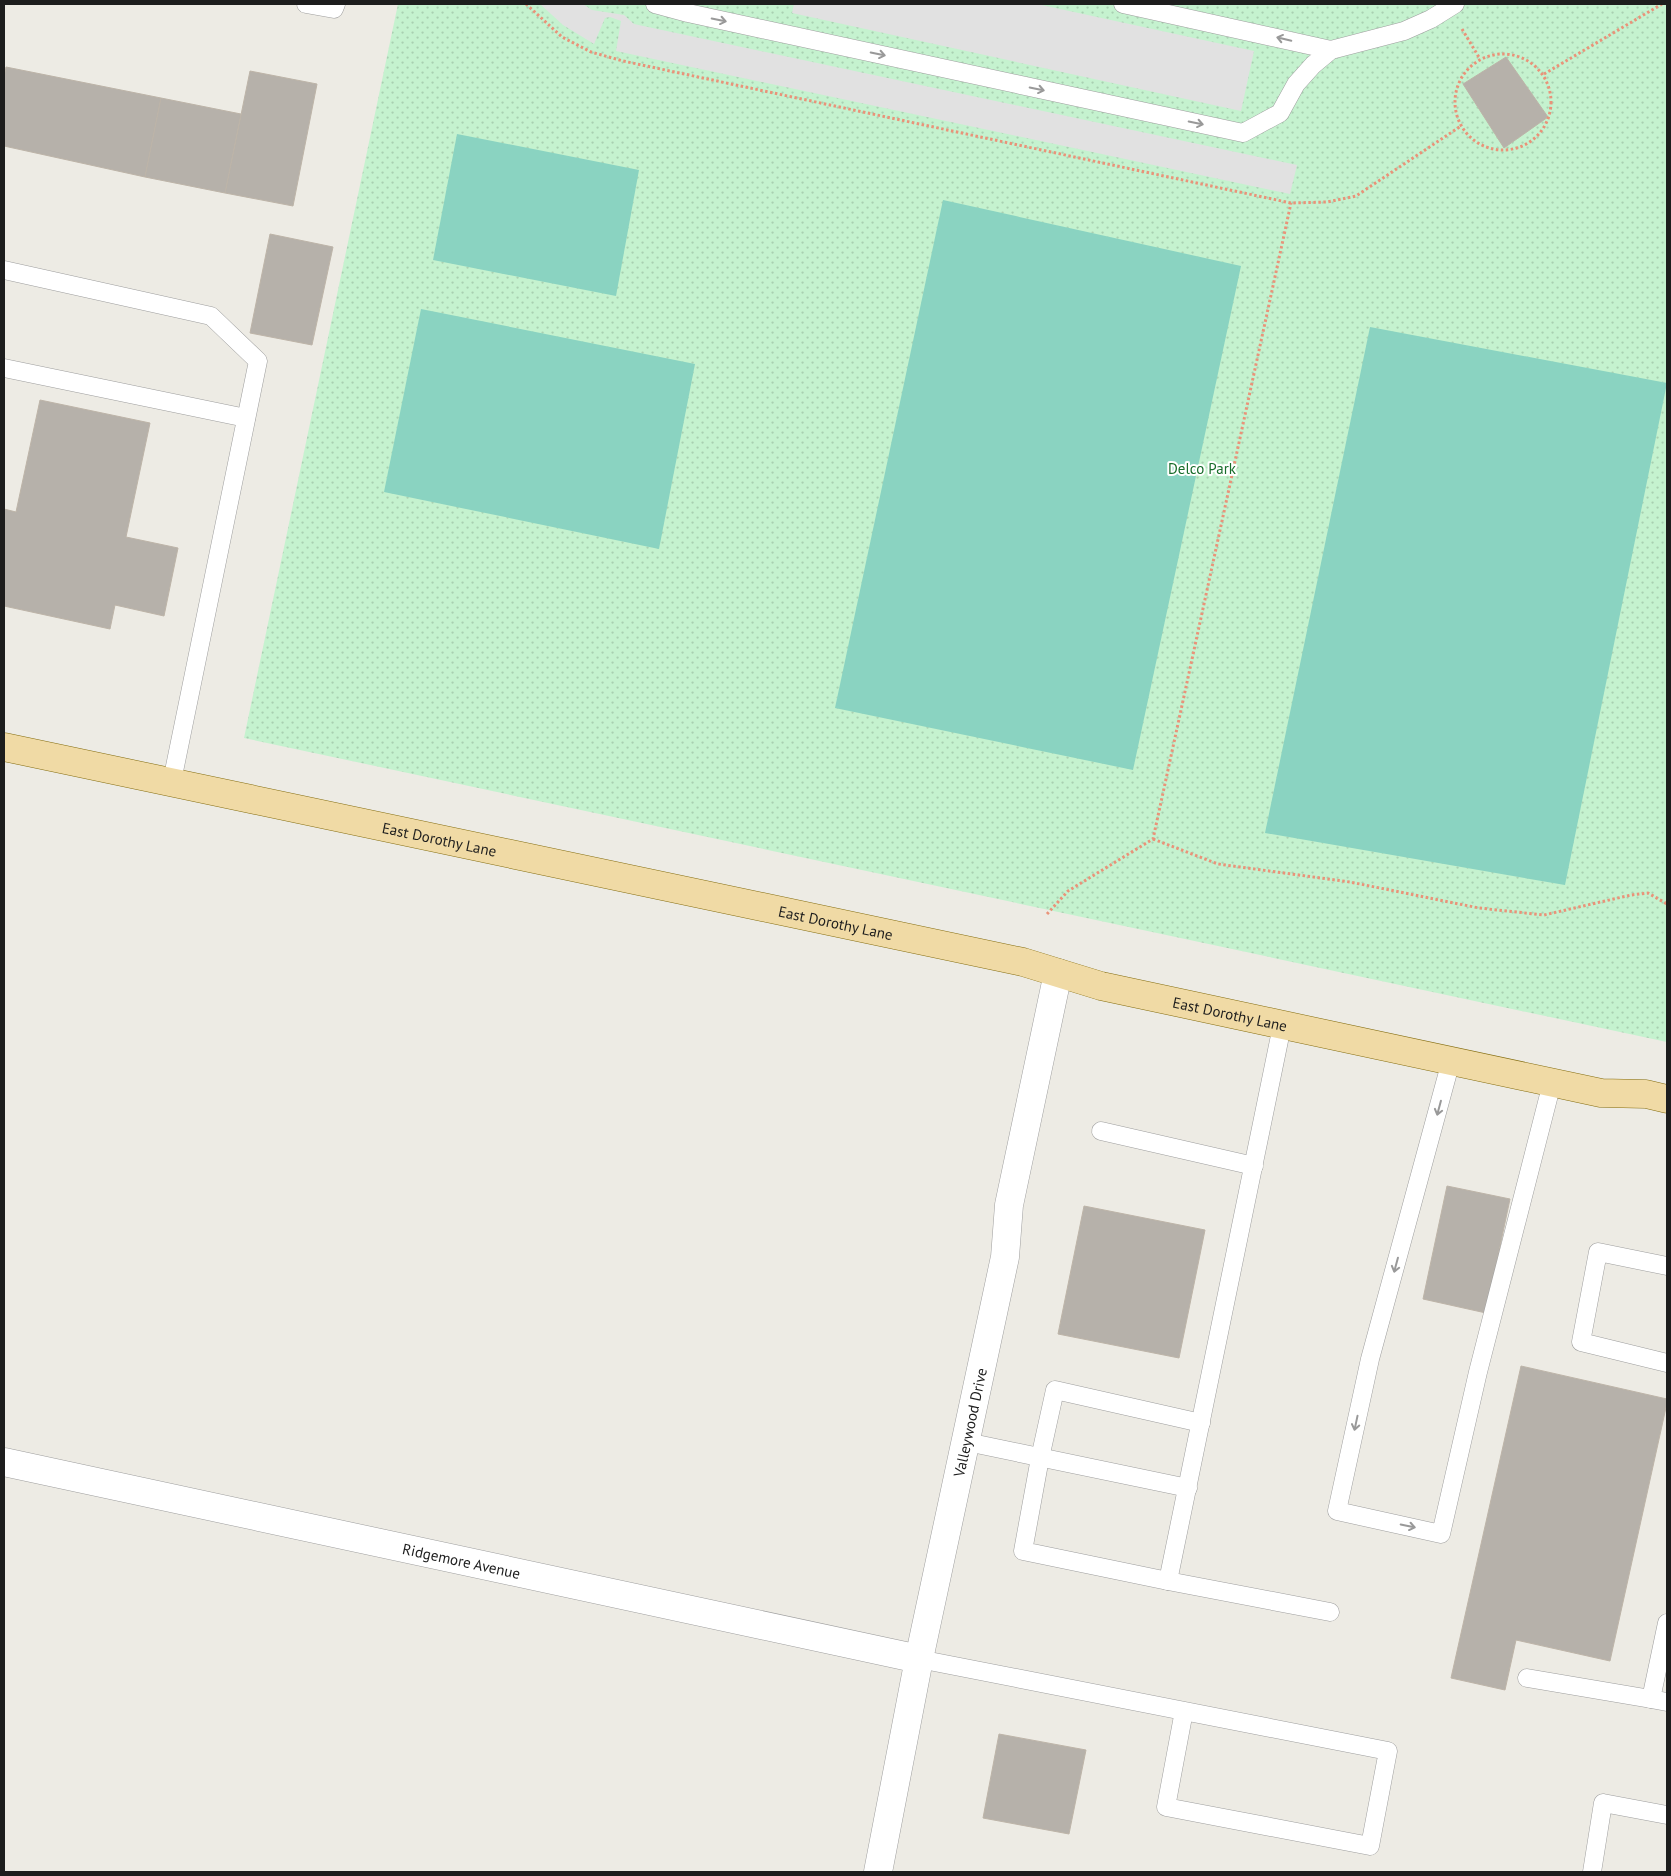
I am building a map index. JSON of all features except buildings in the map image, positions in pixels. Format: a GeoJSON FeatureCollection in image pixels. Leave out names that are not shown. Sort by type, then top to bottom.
{"type":"FeatureCollection","features":[{"type":"Feature","properties":{"kind":"main road","name":"East Dorothy Lane"},"geometry":{"type":"LineString","coordinates":[[4,746],[1023,962],[1101,986],[1282,1026],[1601,1093],[1646,1094],[1667,1099]]}},
{"type":"Feature","properties":{"kind":"street","name":"Valleywood Drive"},"geometry":{"type":"LineString","coordinates":[[878,1872],[919,1659],[967,1442],[1005,1257],[1009,1205],[1058,973]]}},
{"type":"Feature","properties":{"kind":"street","name":"Ridgemore Avenue"},"geometry":{"type":"LineString","coordinates":[[4,1462],[919,1659]]}},
{"type":"Feature","properties":{"kind":"lane"},"geometry":{"type":"LineString","coordinates":[[306,4],[334,9],[336,4]]}},
{"type":"Feature","properties":{"kind":"lane"},"geometry":{"type":"LineString","coordinates":[[655,4],[688,13],[1243,133],[1280,114],[1296,84],[1312,65],[1331,50],[1404,31],[1431,19],[1455,4]]}},
{"type":"Feature","properties":{"kind":"lane"},"geometry":{"type":"LineString","coordinates":[[688,13],[708,4]]}},
{"type":"Feature","properties":{"kind":"lane"},"geometry":{"type":"LineString","coordinates":[[1123,4],[1331,50]]}},
{"type":"Feature","properties":{"kind":"lane"},"geometry":{"type":"LineString","coordinates":[[4,270],[211,316],[258,361],[172,781]]}},
{"type":"Feature","properties":{"kind":"lane"},"geometry":{"type":"LineString","coordinates":[[4,368],[246,418]]}},
{"type":"Feature","properties":{"kind":"lane"},"geometry":{"type":"LineString","coordinates":[[1168,1582],[1282,1026]]}},
{"type":"Feature","properties":{"kind":"lane"},"geometry":{"type":"LineString","coordinates":[[1451,1061],[1370,1359],[1337,1511],[1440,1534],[1478,1372],[1552,1083]]}},
{"type":"Feature","properties":{"kind":"lane"},"geometry":{"type":"LineString","coordinates":[[1102,1131],[1254,1166]]}},
{"type":"Feature","properties":{"kind":"lane"},"geometry":{"type":"LineString","coordinates":[[1667,1266],[1598,1252],[1581,1342],[1667,1363]]}},
{"type":"Feature","properties":{"kind":"lane"},"geometry":{"type":"LineString","coordinates":[[1201,1423],[1055,1390],[1023,1551],[1168,1582],[1330,1612]]}},
{"type":"Feature","properties":{"kind":"lane"},"geometry":{"type":"LineString","coordinates":[[967,1442],[1188,1488]]}},
{"type":"Feature","properties":{"kind":"lane"},"geometry":{"type":"LineString","coordinates":[[1527,1678],[1659,1700],[1667,1623]]}},
{"type":"Feature","properties":{"kind":"lane"},"geometry":{"type":"LineString","coordinates":[[919,1659],[1388,1751],[1370,1846],[1166,1807],[1184,1711]]}},
{"type":"Feature","properties":{"kind":"lane"},"geometry":{"type":"LineString","coordinates":[[1592,1872],[1603,1803],[1667,1815]]}},
{"type":"Feature","properties":{"kind":"path"},"geometry":{"type":"LineString","coordinates":[[526,4],[562,37],[591,52],[623,62],[1292,202],[1327,202],[1356,196],[1461,126]]}},
{"type":"Feature","properties":{"kind":"path"},"geometry":{"type":"LineString","coordinates":[[1544,74],[1662,4]]}},
{"type":"Feature","properties":{"kind":"path"},"geometry":{"type":"LineString","coordinates":[[1459,24],[1480,59]]}},
{"type":"Feature","properties":{"kind":"path"},"geometry":{"type":"LineString","coordinates":[[1508,53],[1522,57],[1534,64],[1544,74],[1551,92],[1551,112],[1540,134],[1529,143],[1518,149],[1491,149],[1480,144],[1461,126],[1455,112],[1455,96],[1459,81],[1468,69],[1480,59],[1494,54],[1508,53]]}},
{"type":"Feature","properties":{"kind":"path"},"geometry":{"type":"LineString","coordinates":[[1047,914],[1068,891],[1153,839],[1292,202]]}},
{"type":"Feature","properties":{"kind":"path"},"geometry":{"type":"LineString","coordinates":[[1153,839],[1218,864],[1350,882],[1479,908],[1544,915],[1631,895],[1648,893],[1667,904]]}},
{"type":"Feature","properties":{"kind":"green space","name":"Delco Park"},"geometry":{"type":"Polygon","coordinates":[[[398,4],[1667,4],[1667,1042],[244,738],[398,4]]]}},
{"type":"Feature","properties":{"kind":"green space"},"geometry":{"type":"Polygon","coordinates":[[[457,134],[639,170],[616,296],[433,260],[457,134]]]}},
{"type":"Feature","properties":{"kind":"green space"},"geometry":{"type":"Polygon","coordinates":[[[943,200],[1241,266],[1133,770],[835,708],[943,200]]]}},
{"type":"Feature","properties":{"kind":"green space"},"geometry":{"type":"Polygon","coordinates":[[[421,309],[695,364],[659,549],[384,492],[421,309]]]}},
{"type":"Feature","properties":{"kind":"green space"},"geometry":{"type":"Polygon","coordinates":[[[1370,327],[1667,383],[1565,885],[1265,833],[1370,327]]]}},
{"type":"Feature","properties":{"kind":"shaded area"},"geometry":{"type":"Polygon","coordinates":[[[540,4],[583,4],[592,10],[624,15],[634,24],[1297,165],[1290,194],[616,51],[621,21],[610,17],[605,18],[594,44],[563,25],[540,4]]]}},
{"type":"Feature","properties":{"kind":"shaded area"},"geometry":{"type":"Polygon","coordinates":[[[794,4],[1037,4],[1254,51],[1241,111],[792,13],[794,4]]]}}]}
